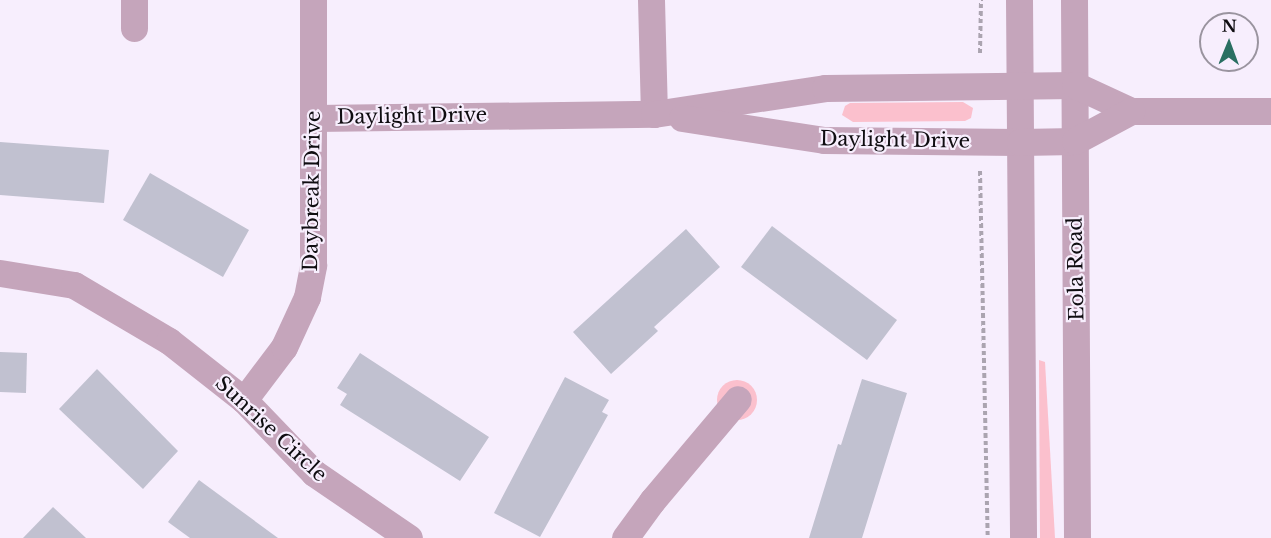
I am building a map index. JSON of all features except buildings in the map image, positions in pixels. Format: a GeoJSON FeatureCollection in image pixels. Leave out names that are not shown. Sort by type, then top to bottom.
{"type":"FeatureCollection","features":[{"type":"Feature","properties":{"kind":"street"},"geometry":{"type":"LineString","coordinates":[[134,0],[134,28]]}},
{"type":"Feature","properties":{"kind":"street","name":"Daybreak Drive"},"geometry":{"type":"LineString","coordinates":[[244,400],[284,346],[307,297],[313,265],[315,118],[313,0]]}},
{"type":"Feature","properties":{"kind":"street"},"geometry":{"type":"LineString","coordinates":[[651,0],[654,114]]}},
{"type":"Feature","properties":{"kind":"street"},"geometry":{"type":"LineString","coordinates":[[1019,0],[1023,538]]}},
{"type":"Feature","properties":{"kind":"street","name":"Eola Road"},"geometry":{"type":"LineString","coordinates":[[1074,0],[1077,538]]}},
{"type":"Feature","properties":{"kind":"street","name":"Daylight Drive"},"geometry":{"type":"LineString","coordinates":[[315,118],[654,114],[825,88],[1075,85],[1131,111],[1271,111]]}},
{"type":"Feature","properties":{"kind":"street","name":"Daylight Drive"},"geometry":{"type":"LineString","coordinates":[[654,114],[824,140],[1020,142],[1075,141],[1131,111]]}},
{"type":"Feature","properties":{"kind":"street","name":"Sunrise Circle"},"geometry":{"type":"LineString","coordinates":[[0,273],[74,285],[169,341],[244,400],[314,473],[409,538]]}},
{"type":"Feature","properties":{"kind":"street"},"geometry":{"type":"LineString","coordinates":[[625,538],[652,501],[738,399]]}},
{"type":"Feature","properties":{"kind":"path"},"geometry":{"type":"LineString","coordinates":[[980,52],[981,0]]}},
{"type":"Feature","properties":{"kind":"path"},"geometry":{"type":"LineString","coordinates":[[980,171],[987,538]]}},
{"type":"Feature","properties":{"kind":"shaded area"},"geometry":{"type":"Polygon","coordinates":[[[963,102],[973,108],[971,118],[965,121],[853,122],[842,115],[845,106],[850,103],[963,102]]]}},
{"type":"Feature","properties":{"kind":"shaded area"},"geometry":{"type":"Polygon","coordinates":[[[1039,360],[1045,362],[1055,538],[1040,538],[1039,360]]]}},
{"type":"Feature","properties":{"kind":"shaded area"},"geometry":{"type":"Polygon","coordinates":[[[737,380],[745,381],[751,386],[756,392],[756,408],[751,414],[745,419],[737,420],[729,419],[723,414],[718,408],[717,400],[718,392],[723,386],[729,381],[737,380]]]}}]}
